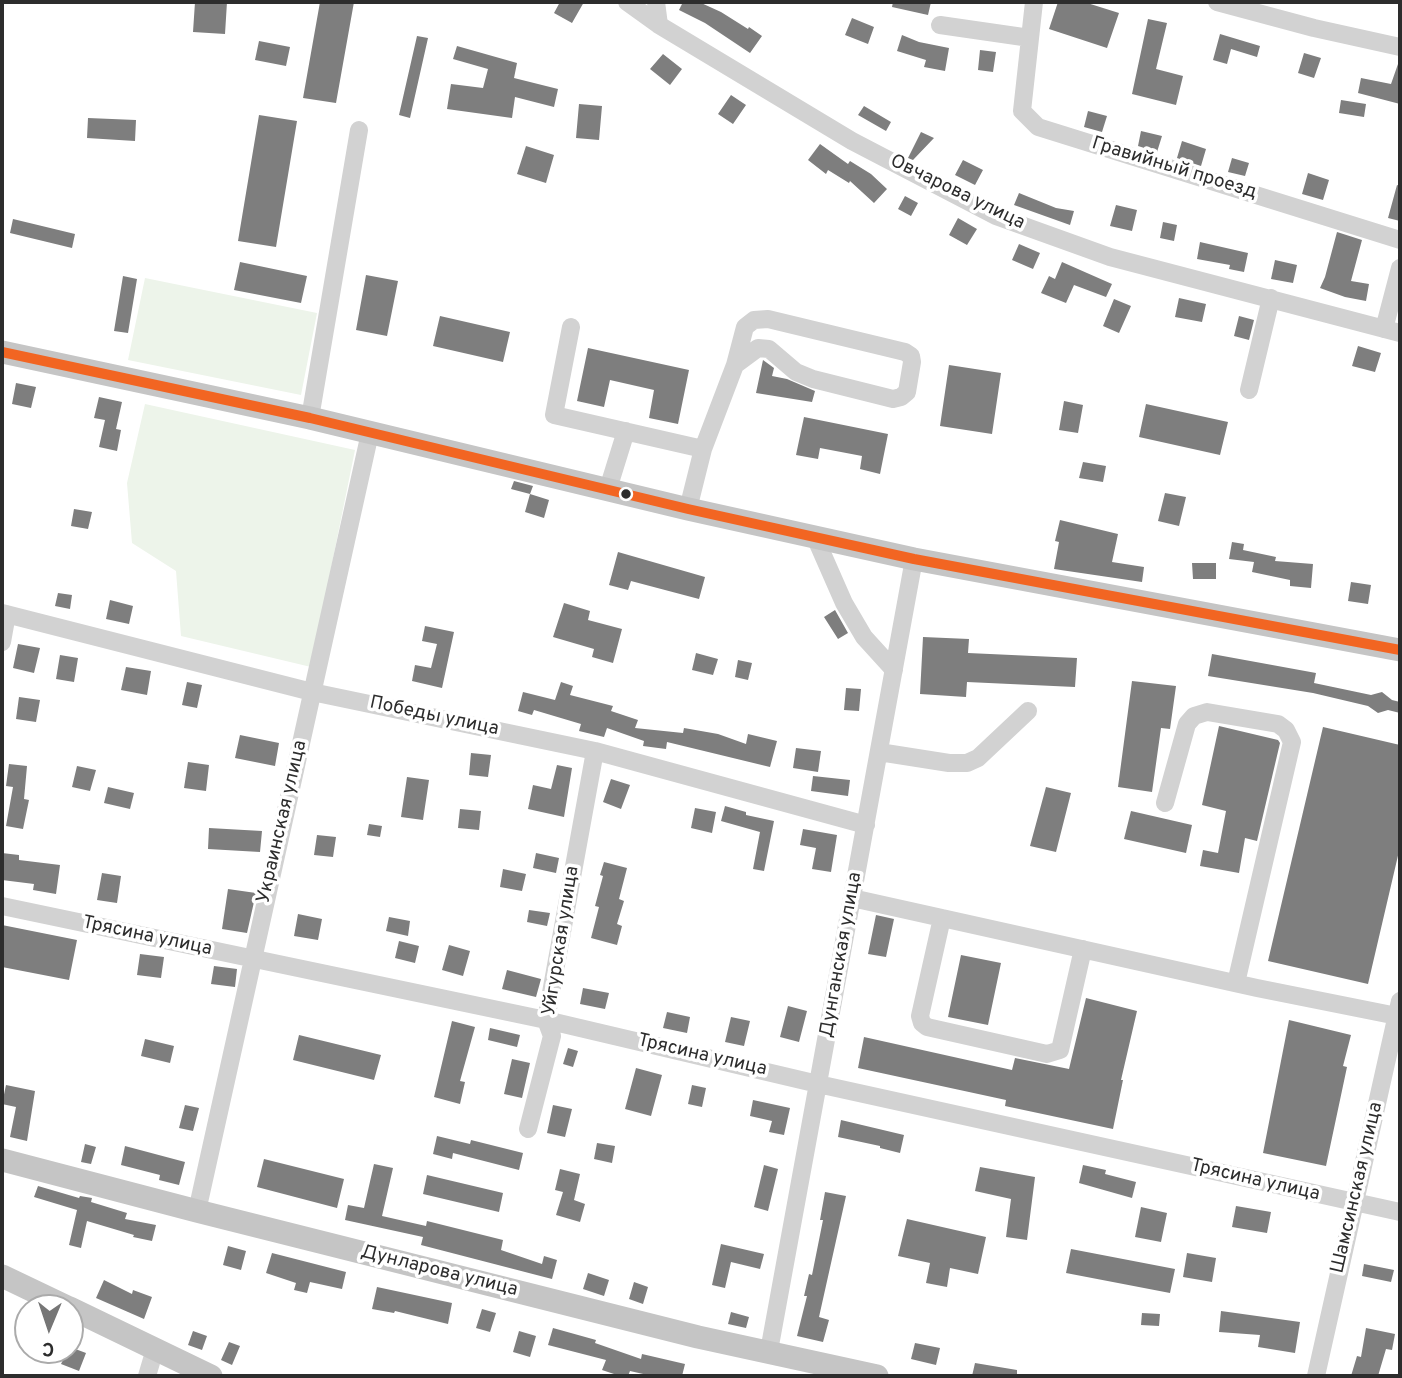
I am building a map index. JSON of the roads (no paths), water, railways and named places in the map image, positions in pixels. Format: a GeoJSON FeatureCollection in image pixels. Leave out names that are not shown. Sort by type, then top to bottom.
{"type":"FeatureCollection","features":[{"type":"Feature","properties":{"kind":"main road"},"geometry":{"type":"LineString","coordinates":[[2,352],[310,418],[688,509],[914,559],[1400,650]]}},
{"type":"Feature","properties":{"kind":"main road","name":"Дунларова улица"},"geometry":{"type":"LineString","coordinates":[[2,1160],[698,1336],[877,1376]]}},
{"type":"Feature","properties":{"kind":"main road"},"geometry":{"type":"LineString","coordinates":[[2,1276],[40,1294]]}},
{"type":"Feature","properties":{"kind":"main road"},"geometry":{"type":"LineString","coordinates":[[84,1315],[211,1376]]}},
{"type":"Feature","properties":{"kind":"street","name":"Овчарова улица"},"geometry":{"type":"LineString","coordinates":[[627,2],[659,25],[852,141],[996,216],[1110,257],[1392,331]]}},
{"type":"Feature","properties":{"kind":"street"},"geometry":{"type":"LineString","coordinates":[[656,2],[659,25]]}},
{"type":"Feature","properties":{"kind":"street","name":"Гравийный проезд"},"geometry":{"type":"LineString","coordinates":[[1034,2],[1022,111],[1038,127],[1400,240]]}},
{"type":"Feature","properties":{"kind":"street"},"geometry":{"type":"LineString","coordinates":[[1217,2],[1400,47]]}},
{"type":"Feature","properties":{"kind":"street"},"geometry":{"type":"LineString","coordinates":[[940,25],[1030,38]]}},
{"type":"Feature","properties":{"kind":"street"},"geometry":{"type":"LineString","coordinates":[[310,418],[359,130]]}},
{"type":"Feature","properties":{"kind":"street"},"geometry":{"type":"LineString","coordinates":[[1392,331],[1400,268]]}},
{"type":"Feature","properties":{"kind":"street"},"geometry":{"type":"LineString","coordinates":[[1249,390],[1271,298]]}},
{"type":"Feature","properties":{"kind":"street"},"geometry":{"type":"LineString","coordinates":[[688,509],[703,449],[735,365],[745,327],[754,320],[768,319],[905,352],[911,356],[912,362],[907,392],[893,399],[813,379],[796,372],[769,349],[758,348],[735,365]]}},
{"type":"Feature","properties":{"kind":"street"},"geometry":{"type":"LineString","coordinates":[[571,327],[554,415],[703,449]]}},
{"type":"Feature","properties":{"kind":"street"},"geometry":{"type":"LineString","coordinates":[[608,489],[626,431]]}},
{"type":"Feature","properties":{"kind":"street","name":"Украинская улица"},"geometry":{"type":"LineString","coordinates":[[197,1211],[370,433]]}},
{"type":"Feature","properties":{"kind":"street"},"geometry":{"type":"LineString","coordinates":[[815,537],[857,626],[894,670]]}},
{"type":"Feature","properties":{"kind":"street","name":"Дунганская улица"},"geometry":{"type":"LineString","coordinates":[[769,1351],[914,559]]}},
{"type":"Feature","properties":{"kind":"street"},"geometry":{"type":"LineString","coordinates":[[2,642],[4,614]]}},
{"type":"Feature","properties":{"kind":"street","name":"Победы улица"},"geometry":{"type":"LineString","coordinates":[[4,614],[312,692],[595,751],[866,825]]}},
{"type":"Feature","properties":{"kind":"street"},"geometry":{"type":"LineString","coordinates":[[879,752],[949,763],[967,763],[978,758],[1028,711]]}},
{"type":"Feature","properties":{"kind":"street"},"geometry":{"type":"LineString","coordinates":[[1165,803],[1187,724],[1194,716],[1207,712],[1278,724],[1286,730],[1292,741],[1236,983]]}},
{"type":"Feature","properties":{"kind":"street","name":"Уйгурская улица"},"geometry":{"type":"LineString","coordinates":[[528,1129],[552,1035],[546,1020],[595,751]]}},
{"type":"Feature","properties":{"kind":"street"},"geometry":{"type":"LineString","coordinates":[[852,898],[1236,983],[1398,1009]]}},
{"type":"Feature","properties":{"kind":"street","name":"Трясина улица"},"geometry":{"type":"LineString","coordinates":[[2,906],[546,1020],[818,1084],[1400,1212]]}},
{"type":"Feature","properties":{"kind":"street"},"geometry":{"type":"LineString","coordinates":[[942,918],[920,1016],[922,1023],[928,1027],[1047,1055],[1060,1050],[1083,949]]}},
{"type":"Feature","properties":{"kind":"street","name":"Шамсинская улица"},"geometry":{"type":"LineString","coordinates":[[1316,1376],[1398,1009]]}},
{"type":"Feature","properties":{"kind":"street"},"geometry":{"type":"LineString","coordinates":[[147,1376],[155,1349]]}}]}
